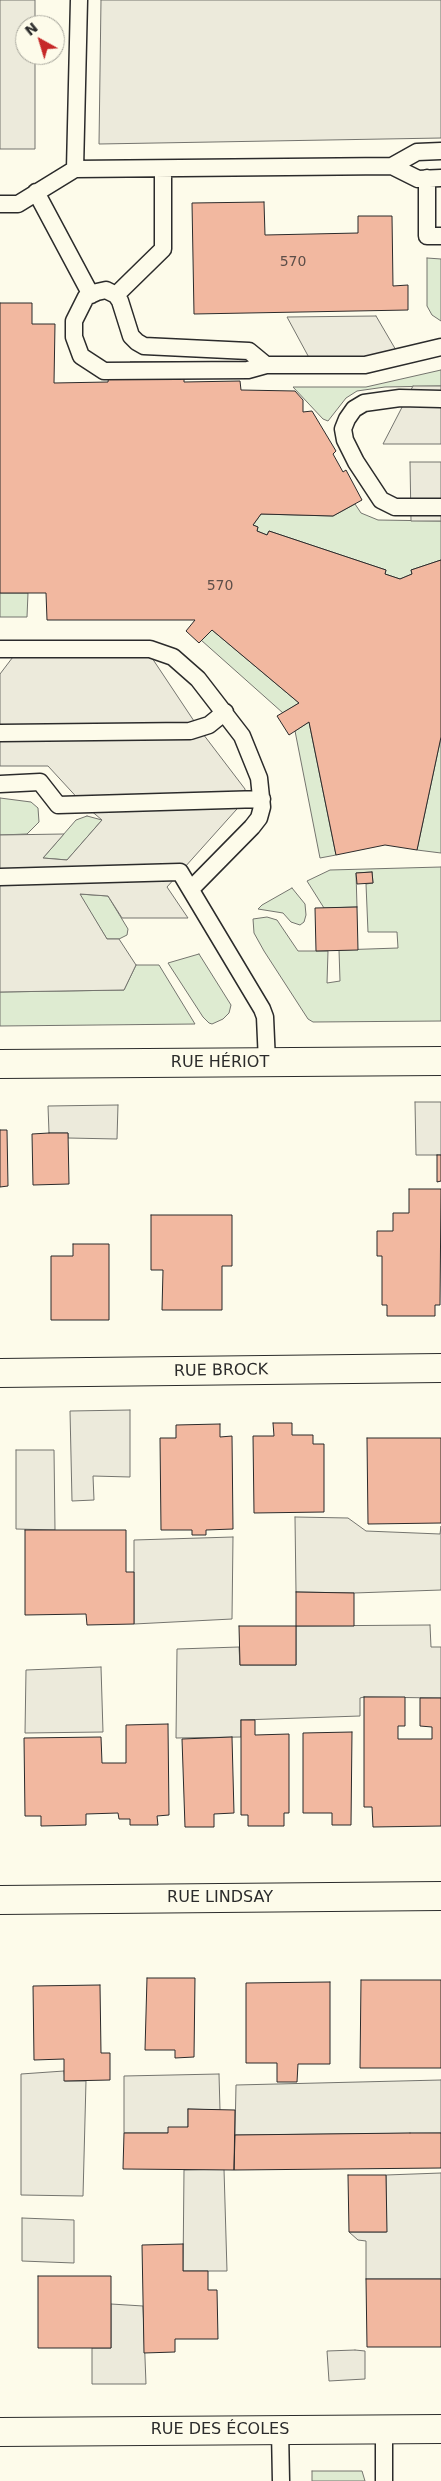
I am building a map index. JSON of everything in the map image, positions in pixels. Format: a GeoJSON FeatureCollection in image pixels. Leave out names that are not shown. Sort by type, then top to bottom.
{"type":"FeatureCollection","features":[{"type":"Feature","properties":{"kind":"street","name":"RUE HÉRIOT"},"geometry":{"type":"LineString","coordinates":[[0,1064],[441,1061]]}},
{"type":"Feature","properties":{"kind":"street","name":"RUE BROCK"},"geometry":{"type":"LineString","coordinates":[[0,1373],[441,1368]]}},
{"type":"Feature","properties":{"kind":"street","name":"RUE LINDSAY"},"geometry":{"type":"LineString","coordinates":[[0,1900],[441,1896]]}},
{"type":"Feature","properties":{"kind":"street","name":"RUE DES ÉCOLES"},"geometry":{"type":"LineString","coordinates":[[0,2432],[441,2429]]}},
{"type":"Feature","properties":{"kind":"lane"},"geometry":{"type":"LineString","coordinates":[[75,169],[78,0]]}},
{"type":"Feature","properties":{"kind":"lane"},"geometry":{"type":"LineString","coordinates":[[392,166],[418,152],[441,151]]}},
{"type":"Feature","properties":{"kind":"lane"},"geometry":{"type":"LineString","coordinates":[[0,204],[18,204],[75,169],[392,166],[418,179],[434,178],[427,236],[441,236]]}},
{"type":"Feature","properties":{"kind":"lane"},"geometry":{"type":"LineString","coordinates":[[116,295],[163,249],[164,169]]}},
{"type":"Feature","properties":{"kind":"lane"},"geometry":{"type":"LineString","coordinates":[[36,192],[91,295]]}},
{"type":"Feature","properties":{"kind":"lane"},"geometry":{"type":"LineString","coordinates":[[266,365],[249,350],[144,346],[130,336],[120,300],[116,295],[106,290],[91,295],[80,307],[74,321],[74,337],[81,356],[104,371],[248,370],[266,365],[365,365],[441,348]]}},
{"type":"Feature","properties":{"kind":"lane"},"geometry":{"type":"LineString","coordinates":[[441,399],[400,398],[364,402],[354,409],[343,429],[344,440],[381,500],[395,507],[441,507]]}},
{"type":"Feature","properties":{"kind":"lane"},"geometry":{"type":"LineString","coordinates":[[0,649],[132,649],[162,652],[173,658],[198,679],[225,712],[242,736],[258,778],[262,799],[259,818],[252,828],[191,889]]}},
{"type":"Feature","properties":{"kind":"lane"},"geometry":{"type":"LineString","coordinates":[[0,733],[190,731],[209,725],[225,712]]}},
{"type":"Feature","properties":{"kind":"lane"},"geometry":{"type":"LineString","coordinates":[[0,784],[40,782],[58,804],[262,799]]}},
{"type":"Feature","properties":{"kind":"lane"},"geometry":{"type":"LineString","coordinates":[[0,877],[180,872],[266,1017],[267,1062]]}},
{"type":"Feature","properties":{"kind":"lane"},"geometry":{"type":"LineString","coordinates":[[384,2429],[384,2481]]}},
{"type":"Feature","properties":{"kind":"lane"},"geometry":{"type":"LineString","coordinates":[[280,2430],[280,2481]]}},
{"type":"Feature","properties":{"kind":"green space"},"geometry":{"type":"Polygon","coordinates":[[[427,258],[441,259],[441,321],[432,315],[427,306],[427,258]]]}},
{"type":"Feature","properties":{"kind":"green space"},"geometry":{"type":"Polygon","coordinates":[[[441,370],[441,386],[385,387],[357,391],[346,398],[328,421],[323,419],[293,387],[366,387],[441,370]]]}},
{"type":"Feature","properties":{"kind":"green space"},"geometry":{"type":"Polygon","coordinates":[[[355,504],[361,513],[378,520],[441,521],[441,560],[411,570],[412,574],[400,579],[385,574],[386,570],[269,531],[267,535],[257,531],[258,527],[253,525],[261,514],[333,516],[355,504]]]}},
{"type":"Feature","properties":{"kind":"green space"},"geometry":{"type":"Polygon","coordinates":[[[0,593],[28,593],[27,617],[0,617],[0,593]]]}},
{"type":"Feature","properties":{"kind":"green space"},"geometry":{"type":"Polygon","coordinates":[[[212,630],[299,703],[283,713],[201,640],[212,630]]]}},
{"type":"Feature","properties":{"kind":"green space"},"geometry":{"type":"Polygon","coordinates":[[[309,722],[336,855],[320,858],[295,731],[309,722]]]}},
{"type":"Feature","properties":{"kind":"green space"},"geometry":{"type":"Polygon","coordinates":[[[441,737],[441,853],[417,850],[441,737]]]}},
{"type":"Feature","properties":{"kind":"green space"},"geometry":{"type":"Polygon","coordinates":[[[0,798],[31,802],[38,808],[39,822],[27,834],[0,835],[0,798]]]}},
{"type":"Feature","properties":{"kind":"green space"},"geometry":{"type":"Polygon","coordinates":[[[87,816],[102,820],[67,860],[43,858],[76,820],[87,816]]]}},
{"type":"Feature","properties":{"kind":"green space"},"geometry":{"type":"Polygon","coordinates":[[[441,867],[441,1021],[313,1022],[308,1019],[254,933],[253,919],[267,917],[277,920],[298,951],[328,951],[327,983],[340,981],[339,950],[398,948],[397,932],[368,932],[366,884],[373,883],[372,872],[356,873],[357,907],[324,908],[307,881],[330,870],[441,867]]]}},
{"type":"Feature","properties":{"kind":"green space"},"geometry":{"type":"Polygon","coordinates":[[[292,888],[305,904],[306,915],[304,922],[300,925],[291,922],[283,913],[258,909],[262,905],[292,888]]]}},
{"type":"Feature","properties":{"kind":"green space"},"geometry":{"type":"Polygon","coordinates":[[[79,894],[108,896],[128,929],[127,935],[119,939],[107,939],[79,894]]]}},
{"type":"Feature","properties":{"kind":"green space"},"geometry":{"type":"Polygon","coordinates":[[[199,954],[231,1005],[229,1013],[223,1019],[212,1024],[203,1017],[168,963],[199,954]]]}},
{"type":"Feature","properties":{"kind":"green space"},"geometry":{"type":"Polygon","coordinates":[[[136,965],[159,965],[195,1024],[0,1026],[0,992],[124,990],[136,965]]]}},
{"type":"Feature","properties":{"kind":"green space"},"geometry":{"type":"Polygon","coordinates":[[[312,2471],[362,2471],[365,2481],[312,2481],[312,2471]]]}},
{"type":"Feature","properties":{"kind":"shaded area"},"geometry":{"type":"Polygon","coordinates":[[[0,0],[35,0],[35,15],[15,15],[15,65],[35,65],[35,149],[0,149],[0,0]]]}},
{"type":"Feature","properties":{"kind":"shaded area"},"geometry":{"type":"Polygon","coordinates":[[[101,0],[441,0],[441,138],[99,144],[101,0]]]}},
{"type":"Feature","properties":{"kind":"shaded area"},"geometry":{"type":"Polygon","coordinates":[[[376,316],[400,357],[313,365],[287,317],[376,316]]]}},
{"type":"Feature","properties":{"kind":"shaded area"},"geometry":{"type":"Polygon","coordinates":[[[413,386],[441,386],[441,444],[383,444],[413,386]]]}},
{"type":"Feature","properties":{"kind":"shaded area"},"geometry":{"type":"Polygon","coordinates":[[[410,462],[441,462],[441,521],[411,521],[410,462]]]}},
{"type":"Feature","properties":{"kind":"shaded area"},"geometry":{"type":"Polygon","coordinates":[[[19,649],[146,649],[200,730],[245,789],[245,800],[167,887],[188,918],[122,918],[108,896],[80,894],[107,939],[119,939],[136,965],[124,990],[0,992],[0,835],[64,834],[43,858],[67,860],[102,820],[83,804],[48,766],[0,766],[0,674],[19,649]]]}},
{"type":"Feature","properties":{"kind":"shaded area"},"geometry":{"type":"Polygon","coordinates":[[[415,1102],[441,1102],[441,1155],[416,1155],[415,1102]]]}},
{"type":"Feature","properties":{"kind":"shaded area"},"geometry":{"type":"Polygon","coordinates":[[[118,1105],[117,1139],[68,1138],[68,1133],[49,1133],[48,1106],[118,1105]]]}},
{"type":"Feature","properties":{"kind":"shaded area"},"geometry":{"type":"Polygon","coordinates":[[[130,1410],[130,1477],[93,1476],[94,1500],[72,1501],[70,1411],[130,1410]]]}},
{"type":"Feature","properties":{"kind":"shaded area"},"geometry":{"type":"Polygon","coordinates":[[[16,1450],[54,1450],[55,1530],[16,1529],[16,1450]]]}},
{"type":"Feature","properties":{"kind":"shaded area"},"geometry":{"type":"Polygon","coordinates":[[[295,1517],[348,1518],[366,1531],[440,1534],[441,1526],[441,1590],[354,1593],[296,1592],[295,1517]]]}},
{"type":"Feature","properties":{"kind":"shaded area"},"geometry":{"type":"Polygon","coordinates":[[[233,1537],[232,1619],[134,1624],[134,1540],[233,1537]]]}},
{"type":"Feature","properties":{"kind":"shaded area"},"geometry":{"type":"Polygon","coordinates":[[[430,1625],[431,1647],[441,1647],[441,1698],[364,1697],[360,1698],[360,1716],[241,1720],[241,1737],[176,1738],[177,1649],[239,1647],[240,1665],[296,1665],[296,1626],[430,1625]]]}},
{"type":"Feature","properties":{"kind":"shaded area"},"geometry":{"type":"Polygon","coordinates":[[[101,1667],[103,1732],[25,1733],[26,1670],[101,1667]]]}},
{"type":"Feature","properties":{"kind":"shaded area"},"geometry":{"type":"Polygon","coordinates":[[[64,2071],[65,2081],[86,2081],[83,2196],[21,2195],[21,2074],[64,2071]]]}},
{"type":"Feature","properties":{"kind":"shaded area"},"geometry":{"type":"Polygon","coordinates":[[[219,2074],[220,2110],[188,2109],[188,2127],[168,2133],[124,2133],[124,2076],[219,2074]]]}},
{"type":"Feature","properties":{"kind":"shaded area"},"geometry":{"type":"Polygon","coordinates":[[[441,2080],[441,2133],[235,2135],[236,2085],[441,2080]]]}},
{"type":"Feature","properties":{"kind":"shaded area"},"geometry":{"type":"Polygon","coordinates":[[[224,2169],[227,2271],[183,2271],[184,2170],[224,2169]]]}},
{"type":"Feature","properties":{"kind":"shaded area"},"geometry":{"type":"Polygon","coordinates":[[[441,2173],[441,2279],[366,2279],[366,2241],[358,2240],[349,2232],[386,2232],[386,2175],[441,2173]]]}},
{"type":"Feature","properties":{"kind":"shaded area"},"geometry":{"type":"Polygon","coordinates":[[[22,2218],[74,2220],[74,2263],[22,2261],[22,2218]]]}},
{"type":"Feature","properties":{"kind":"shaded area"},"geometry":{"type":"Polygon","coordinates":[[[111,2304],[143,2306],[146,2384],[92,2384],[92,2348],[111,2348],[111,2304]]]}},
{"type":"Feature","properties":{"kind":"shaded area"},"geometry":{"type":"Polygon","coordinates":[[[327,2351],[365,2351],[365,2379],[329,2381],[327,2351]]]}},
{"type":"Feature","properties":{"kind":"building"},"geometry":{"type":"Polygon","coordinates":[[[264,202],[265,235],[358,233],[358,216],[392,216],[393,286],[408,285],[408,310],[194,314],[192,203],[264,202]]]}},
{"type":"Feature","properties":{"kind":"building"},"geometry":{"type":"Polygon","coordinates":[[[0,303],[32,303],[32,324],[55,324],[54,383],[108,382],[109,374],[131,375],[130,362],[184,362],[184,382],[240,381],[241,390],[295,391],[303,400],[303,412],[312,411],[336,451],[333,454],[343,472],[346,470],[362,500],[333,516],[261,514],[253,525],[258,527],[257,531],[267,535],[269,531],[386,570],[385,574],[400,579],[412,574],[411,570],[441,560],[441,737],[417,850],[385,845],[336,855],[309,722],[289,735],[277,716],[299,703],[212,630],[199,643],[186,631],[195,620],[47,620],[46,593],[0,593],[0,303]]]}},
{"type":"Feature","properties":{"kind":"building"},"geometry":{"type":"Polygon","coordinates":[[[372,872],[373,883],[357,884],[356,873],[372,872]]]}},
{"type":"Feature","properties":{"kind":"building"},"geometry":{"type":"Polygon","coordinates":[[[357,907],[358,950],[316,951],[315,908],[357,907]]]}},
{"type":"Feature","properties":{"kind":"building"},"geometry":{"type":"Polygon","coordinates":[[[0,1130],[7,1130],[8,1186],[0,1187],[0,1130]]]}},
{"type":"Feature","properties":{"kind":"building"},"geometry":{"type":"Polygon","coordinates":[[[68,1133],[69,1184],[33,1185],[32,1134],[68,1133]]]}},
{"type":"Feature","properties":{"kind":"building"},"geometry":{"type":"Polygon","coordinates":[[[437,1155],[441,1155],[441,1181],[437,1182],[437,1155]]]}},
{"type":"Feature","properties":{"kind":"building"},"geometry":{"type":"Polygon","coordinates":[[[409,1189],[441,1189],[440,1305],[435,1305],[435,1316],[387,1316],[387,1305],[382,1305],[382,1256],[377,1256],[377,1231],[393,1231],[393,1213],[409,1213],[409,1189]]]}},
{"type":"Feature","properties":{"kind":"building"},"geometry":{"type":"Polygon","coordinates":[[[151,1215],[232,1215],[232,1266],[222,1266],[222,1310],[162,1310],[163,1270],[151,1270],[151,1215]]]}},
{"type":"Feature","properties":{"kind":"building"},"geometry":{"type":"Polygon","coordinates":[[[73,1244],[109,1244],[109,1320],[51,1320],[51,1256],[73,1256],[73,1244]]]}},
{"type":"Feature","properties":{"kind":"building"},"geometry":{"type":"Polygon","coordinates":[[[273,1423],[292,1423],[292,1435],[313,1435],[313,1444],[324,1444],[324,1512],[254,1513],[253,1436],[274,1436],[273,1423]]]}},
{"type":"Feature","properties":{"kind":"building"},"geometry":{"type":"Polygon","coordinates":[[[220,1424],[220,1437],[232,1436],[233,1529],[206,1530],[206,1535],[192,1535],[192,1530],[161,1530],[160,1438],[176,1438],[176,1425],[220,1424]]]}},
{"type":"Feature","properties":{"kind":"building"},"geometry":{"type":"Polygon","coordinates":[[[367,1438],[441,1438],[441,1523],[368,1524],[367,1438]]]}},
{"type":"Feature","properties":{"kind":"building"},"geometry":{"type":"Polygon","coordinates":[[[25,1530],[126,1530],[126,1572],[134,1572],[134,1624],[87,1625],[86,1614],[25,1615],[25,1530]]]}},
{"type":"Feature","properties":{"kind":"building"},"geometry":{"type":"Polygon","coordinates":[[[296,1592],[354,1593],[354,1626],[296,1626],[296,1592]]]}},
{"type":"Feature","properties":{"kind":"building"},"geometry":{"type":"Polygon","coordinates":[[[239,1626],[296,1626],[296,1665],[240,1665],[239,1626]]]}},
{"type":"Feature","properties":{"kind":"building"},"geometry":{"type":"Polygon","coordinates":[[[364,1697],[405,1697],[405,1726],[398,1726],[398,1739],[432,1739],[432,1727],[420,1726],[420,1698],[441,1698],[441,1826],[373,1827],[372,1807],[364,1807],[364,1697]]]}},
{"type":"Feature","properties":{"kind":"building"},"geometry":{"type":"Polygon","coordinates":[[[241,1720],[255,1720],[255,1735],[289,1734],[289,1813],[284,1813],[284,1826],[248,1826],[248,1815],[241,1815],[241,1720]]]}},
{"type":"Feature","properties":{"kind":"building"},"geometry":{"type":"Polygon","coordinates":[[[168,1724],[169,1815],[157,1816],[158,1825],[130,1825],[130,1819],[119,1819],[118,1813],[86,1814],[86,1825],[41,1826],[41,1816],[25,1816],[24,1738],[101,1737],[102,1763],[126,1763],[126,1725],[168,1724]]]}},
{"type":"Feature","properties":{"kind":"building"},"geometry":{"type":"Polygon","coordinates":[[[352,1732],[351,1825],[332,1825],[332,1813],[303,1813],[303,1733],[352,1732]]]}},
{"type":"Feature","properties":{"kind":"building"},"geometry":{"type":"Polygon","coordinates":[[[232,1737],[234,1813],[214,1814],[214,1827],[185,1827],[182,1739],[232,1737]]]}},
{"type":"Feature","properties":{"kind":"building"},"geometry":{"type":"Polygon","coordinates":[[[147,1978],[195,1978],[194,2057],[175,2058],[175,2050],[145,2050],[147,1978]]]}},
{"type":"Feature","properties":{"kind":"building"},"geometry":{"type":"Polygon","coordinates":[[[361,1980],[441,1980],[441,2068],[360,2068],[361,1980]]]}},
{"type":"Feature","properties":{"kind":"building"},"geometry":{"type":"Polygon","coordinates":[[[330,1982],[330,2064],[298,2064],[297,2082],[277,2082],[277,2063],[246,2063],[246,1983],[330,1982]]]}},
{"type":"Feature","properties":{"kind":"building"},"geometry":{"type":"Polygon","coordinates":[[[100,1985],[101,2053],[110,2053],[110,2080],[64,2081],[64,2059],[34,2060],[33,1986],[100,1985]]]}},
{"type":"Feature","properties":{"kind":"building"},"geometry":{"type":"Polygon","coordinates":[[[188,2109],[235,2110],[234,2170],[123,2169],[124,2133],[168,2133],[168,2127],[188,2127],[188,2109]]]}},
{"type":"Feature","properties":{"kind":"building"},"geometry":{"type":"Polygon","coordinates":[[[441,2133],[441,2168],[234,2170],[235,2135],[441,2133]]]}},
{"type":"Feature","properties":{"kind":"building"},"geometry":{"type":"Polygon","coordinates":[[[348,2175],[386,2175],[387,2232],[349,2232],[348,2175]]]}},
{"type":"Feature","properties":{"kind":"building"},"geometry":{"type":"Polygon","coordinates":[[[183,2244],[183,2271],[208,2271],[208,2290],[217,2290],[218,2339],[175,2339],[175,2352],[144,2353],[142,2245],[183,2244]]]}},
{"type":"Feature","properties":{"kind":"building"},"geometry":{"type":"Polygon","coordinates":[[[38,2276],[111,2276],[111,2348],[38,2348],[38,2276]]]}},
{"type":"Feature","properties":{"kind":"building"},"geometry":{"type":"Polygon","coordinates":[[[366,2279],[441,2279],[441,2347],[367,2347],[366,2279]]]}}]}
